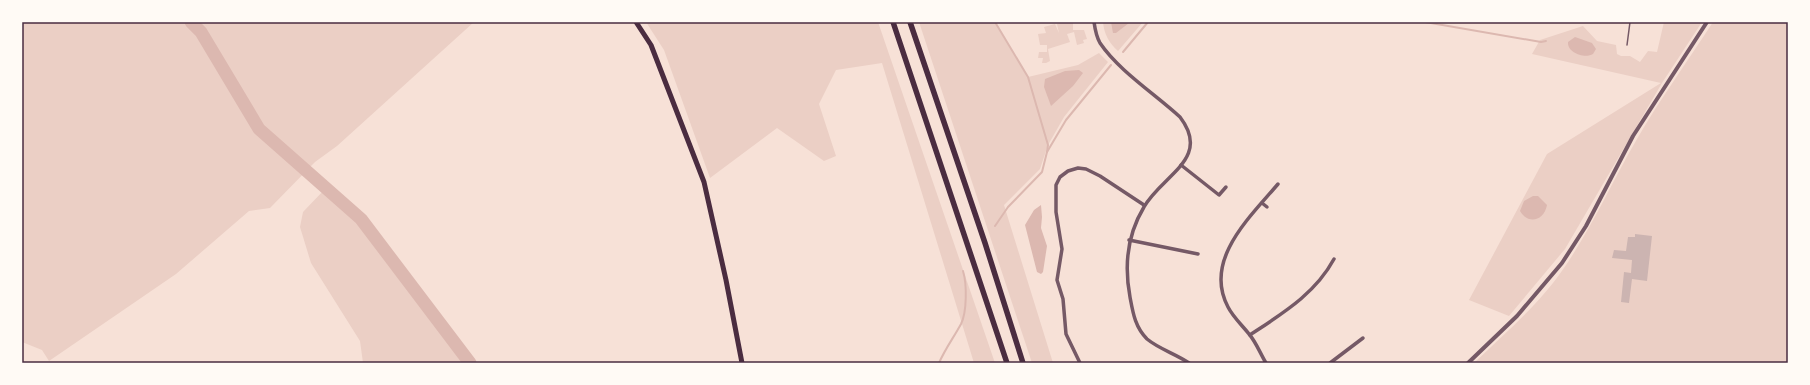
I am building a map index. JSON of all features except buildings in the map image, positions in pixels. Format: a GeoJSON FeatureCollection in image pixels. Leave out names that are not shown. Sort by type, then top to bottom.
{"type":"FeatureCollection","features":[{"type":"Feature","properties":{"kind":"highway"},"geometry":{"type":"LineString","coordinates":[[893,22],[1007,363]]}},
{"type":"Feature","properties":{"kind":"highway"},"geometry":{"type":"LineString","coordinates":[[910,22],[985,242],[1023,363]]}},
{"type":"Feature","properties":{"kind":"main road"},"geometry":{"type":"LineString","coordinates":[[636,22],[651,45],[704,182],[726,280],[742,363]]}},
{"type":"Feature","properties":{"kind":"street"},"geometry":{"type":"LineString","coordinates":[[1094,22],[1096,33],[1105,48],[1124,68],[1180,117],[1187,126],[1191,136],[1192,143],[1190,151],[1181,165],[1144,205],[1129,240],[1126,262],[1129,290],[1138,326],[1148,339],[1189,363]]}},
{"type":"Feature","properties":{"kind":"street"},"geometry":{"type":"LineString","coordinates":[[1468,363],[1516,316],[1562,264],[1586,226],[1633,136],[1706,22]]}},
{"type":"Feature","properties":{"kind":"street"},"geometry":{"type":"LineString","coordinates":[[1181,165],[1219,195],[1226,186]]}},
{"type":"Feature","properties":{"kind":"street"},"geometry":{"type":"LineString","coordinates":[[1080,363],[1066,334],[1063,299],[1057,280],[1062,249],[1056,212],[1056,185],[1060,177],[1068,171],[1078,168],[1086,169],[1100,176],[1144,205]]}},
{"type":"Feature","properties":{"kind":"street"},"geometry":{"type":"LineString","coordinates":[[1266,363],[1250,334],[1226,303],[1222,288],[1221,274],[1224,260],[1233,240],[1278,184]]}},
{"type":"Feature","properties":{"kind":"street"},"geometry":{"type":"LineString","coordinates":[[1262,203],[1267,207]]}},
{"type":"Feature","properties":{"kind":"street"},"geometry":{"type":"LineString","coordinates":[[1129,240],[1198,254]]}},
{"type":"Feature","properties":{"kind":"street"},"geometry":{"type":"LineString","coordinates":[[1250,334],[1307,295],[1326,274],[1334,259]]}},
{"type":"Feature","properties":{"kind":"street"},"geometry":{"type":"LineString","coordinates":[[1330,363],[1363,338]]}},
{"type":"Feature","properties":{"kind":"lane"},"geometry":{"type":"LineString","coordinates":[[1627,45],[1630,22]]}},
{"type":"Feature","properties":{"kind":"shaded area"},"geometry":{"type":"Polygon","coordinates":[[[22,22],[474,22],[337,146],[315,162],[270,208],[249,211],[176,274],[49,361],[42,350],[22,342],[22,22]]]}},
{"type":"Feature","properties":{"kind":"shaded area"},"geometry":{"type":"Polygon","coordinates":[[[646,22],[878,22],[995,363],[974,363],[882,63],[836,70],[819,104],[836,156],[824,161],[777,128],[710,178],[664,50],[646,22]]]}},
{"type":"Feature","properties":{"kind":"shaded area"},"geometry":{"type":"Polygon","coordinates":[[[919,22],[995,22],[1028,77],[1078,65],[1099,53],[1108,62],[1064,117],[1048,145],[1040,169],[1004,205],[1053,363],[1032,363],[919,22]]]}},
{"type":"Feature","properties":{"kind":"shaded area"},"geometry":{"type":"Polygon","coordinates":[[[1062,22],[1073,22],[1073,30],[1084,30],[1087,39],[1083,40],[1084,43],[1077,45],[1074,32],[1067,34],[1070,42],[1048,49],[1050,61],[1042,63],[1043,58],[1038,58],[1039,52],[1047,52],[1047,45],[1040,45],[1038,34],[1046,33],[1044,27],[1055,24],[1059,33],[1057,24],[1062,22]]]}},
{"type":"Feature","properties":{"kind":"shaded area"},"geometry":{"type":"Polygon","coordinates":[[[1103,22],[1143,22],[1118,51],[1108,38],[1104,30],[1103,22]]]}},
{"type":"Feature","properties":{"kind":"shaded area"},"geometry":{"type":"Polygon","coordinates":[[[1111,22],[1129,23],[1116,33],[1113,33],[1111,22]]]}},
{"type":"Feature","properties":{"kind":"shaded area"},"geometry":{"type":"Polygon","coordinates":[[[1664,22],[1702,22],[1662,83],[1565,249],[1509,316],[1469,300],[1547,154],[1661,83],[1532,54],[1540,40],[1583,26],[1597,41],[1616,45],[1617,54],[1621,56],[1630,56],[1640,62],[1648,51],[1657,52],[1664,22]]]}},
{"type":"Feature","properties":{"kind":"shaded area"},"geometry":{"type":"Polygon","coordinates":[[[1713,22],[1788,22],[1788,363],[1474,363],[1535,304],[1553,283],[1577,249],[1646,124],[1713,22]]]}},
{"type":"Feature","properties":{"kind":"shaded area"},"geometry":{"type":"Polygon","coordinates":[[[1575,37],[1592,43],[1596,49],[1593,54],[1586,56],[1573,52],[1568,46],[1568,42],[1575,37]]]}},
{"type":"Feature","properties":{"kind":"shaded area"},"geometry":{"type":"Polygon","coordinates":[[[1079,70],[1083,73],[1073,86],[1051,106],[1044,87],[1045,79],[1065,71],[1079,70]]]}},
{"type":"Feature","properties":{"kind":"shaded area"},"geometry":{"type":"Polygon","coordinates":[[[326,188],[361,219],[470,363],[363,363],[360,341],[311,263],[300,227],[303,212],[326,188]]]}},
{"type":"Feature","properties":{"kind":"shaded area"},"geometry":{"type":"Polygon","coordinates":[[[1533,196],[1538,196],[1547,205],[1543,215],[1539,218],[1531,219],[1527,218],[1520,211],[1524,201],[1533,196]]]}},
{"type":"Feature","properties":{"kind":"shaded area"},"geometry":{"type":"Polygon","coordinates":[[[1041,205],[1041,228],[1047,246],[1043,272],[1041,274],[1037,272],[1025,225],[1034,210],[1041,205]]]}},
{"type":"Feature","properties":{"kind":"waterway"},"geometry":{"type":"LineString","coordinates":[[191,22],[201,32],[259,129],[361,219],[470,363]]}},
{"type":"Feature","properties":{"kind":"waterway"},"geometry":{"type":"LineString","coordinates":[[995,22],[1028,77],[1048,145],[1047,152]]}},
{"type":"Feature","properties":{"kind":"waterway"},"geometry":{"type":"LineString","coordinates":[[1123,52],[1148,22]]}},
{"type":"Feature","properties":{"kind":"waterway"},"geometry":{"type":"LineString","coordinates":[[1425,22],[1541,42],[1546,41]]}},
{"type":"Feature","properties":{"kind":"waterway"},"geometry":{"type":"LineString","coordinates":[[995,226],[1008,207],[1042,172],[1047,152],[1066,120],[1111,65]]}},
{"type":"Feature","properties":{"kind":"waterway"},"geometry":{"type":"LineString","coordinates":[[939,363],[963,319],[966,298],[963,271]]}}]}
